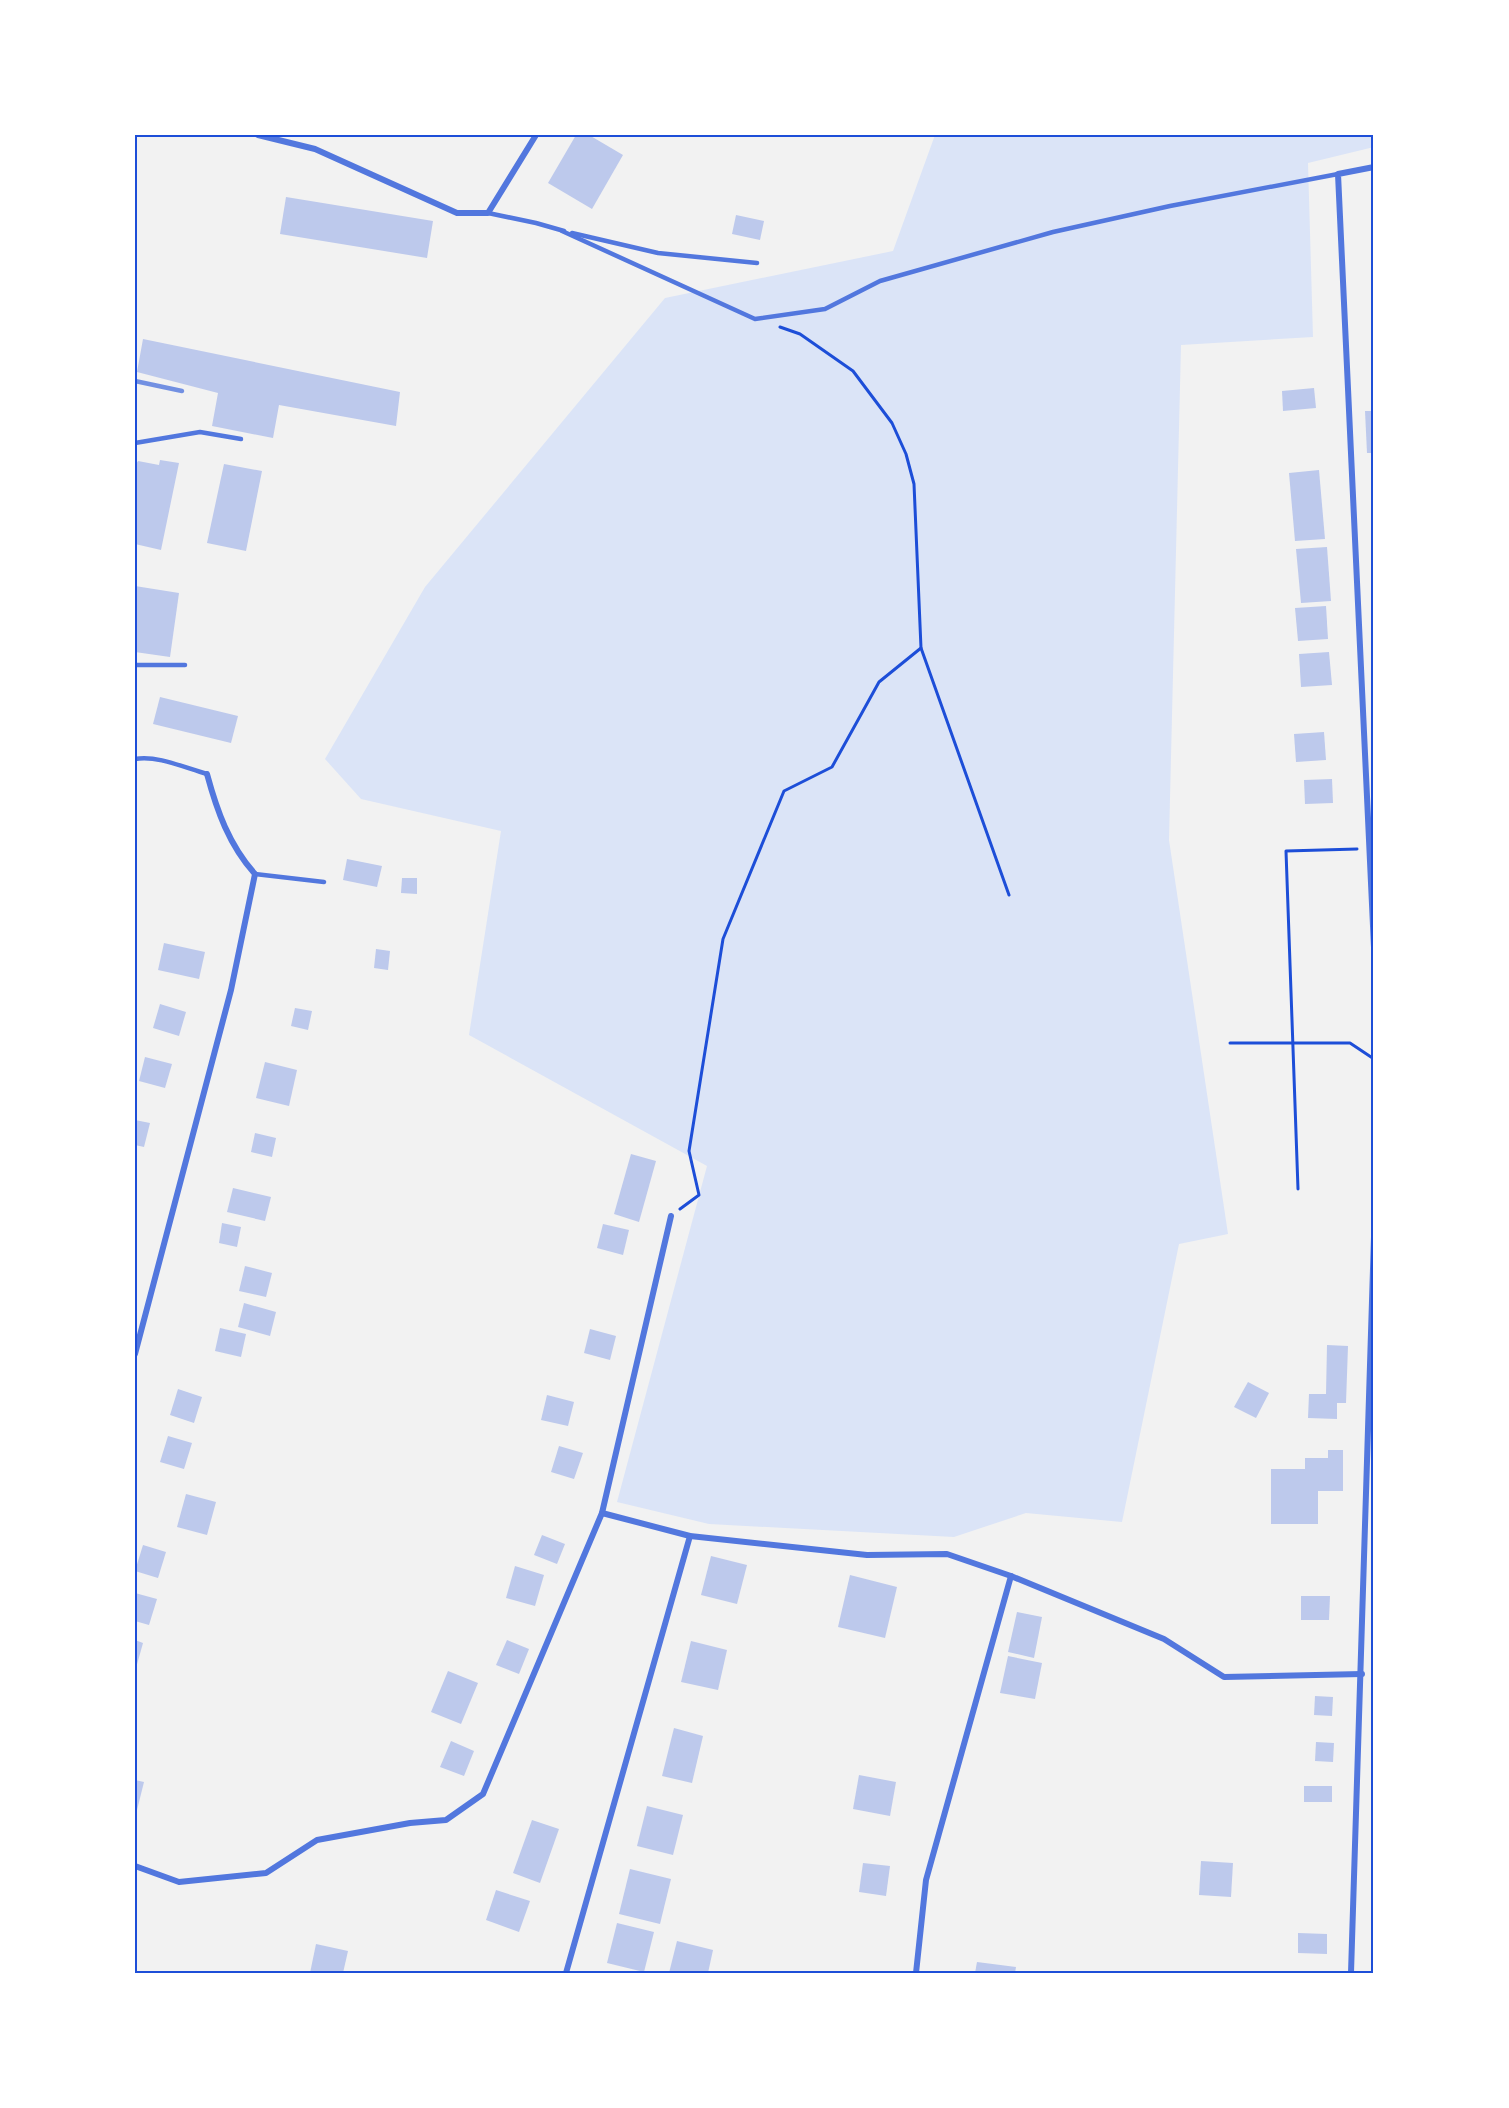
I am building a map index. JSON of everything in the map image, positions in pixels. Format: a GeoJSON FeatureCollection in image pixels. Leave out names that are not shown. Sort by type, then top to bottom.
{"type":"FeatureCollection","features":[{"type":"Feature","properties":{"kind":"street"},"geometry":{"type":"LineString","coordinates":[[258,135],[315,149],[457,213],[488,213],[536,135]]}},
{"type":"Feature","properties":{"kind":"street"},"geometry":{"type":"LineString","coordinates":[[1374,167],[1338,174],[1374,947]]}},
{"type":"Feature","properties":{"kind":"street"},"geometry":{"type":"LineString","coordinates":[[135,1354],[231,990],[255,874],[240,858],[218,814],[207,774]]}},
{"type":"Feature","properties":{"kind":"street"},"geometry":{"type":"LineString","coordinates":[[135,1866],[179,1882],[266,1873],[317,1840],[410,1822],[446,1820],[483,1794],[602,1513],[671,1216]]}},
{"type":"Feature","properties":{"kind":"street"},"geometry":{"type":"LineString","coordinates":[[1351,1973],[1374,1237]]}},
{"type":"Feature","properties":{"kind":"street"},"geometry":{"type":"LineString","coordinates":[[602,1513],[690,1536],[867,1555],[946,1554],[1011,1576],[1164,1639],[1224,1677],[1362,1674]]}},
{"type":"Feature","properties":{"kind":"street"},"geometry":{"type":"LineString","coordinates":[[566,1973],[690,1536]]}},
{"type":"Feature","properties":{"kind":"street"},"geometry":{"type":"LineString","coordinates":[[916,1973],[926,1880],[1011,1576]]}},
{"type":"Feature","properties":{"kind":"lane"},"geometry":{"type":"LineString","coordinates":[[562,231],[755,319],[825,309],[880,281],[1053,232],[1170,206],[1338,174]]}},
{"type":"Feature","properties":{"kind":"lane"},"geometry":{"type":"LineString","coordinates":[[488,213],[658,253],[757,263]]}},
{"type":"Feature","properties":{"kind":"lane"},"geometry":{"type":"LineString","coordinates":[[135,443],[200,432],[241,440]]}},
{"type":"Feature","properties":{"kind":"lane"},"geometry":{"type":"LineString","coordinates":[[135,664],[185,665]]}},
{"type":"Feature","properties":{"kind":"lane"},"geometry":{"type":"LineString","coordinates":[[135,759],[158,760],[207,774]]}},
{"type":"Feature","properties":{"kind":"lane"},"geometry":{"type":"LineString","coordinates":[[255,874],[324,882]]}},
{"type":"Feature","properties":{"kind":"path"},"geometry":{"type":"LineString","coordinates":[[778,326],[800,334],[853,371],[892,423],[906,454],[914,484],[921,648],[1009,895]]}},
{"type":"Feature","properties":{"kind":"path"},"geometry":{"type":"LineString","coordinates":[[671,1216],[699,1195],[689,1151],[723,939],[784,791],[832,767],[879,682],[921,648]]}},
{"type":"Feature","properties":{"kind":"path"},"geometry":{"type":"LineString","coordinates":[[1298,1189],[1286,851],[1370,848]]}},
{"type":"Feature","properties":{"kind":"path"},"geometry":{"type":"LineString","coordinates":[[1230,1043],[1350,1043],[1374,1059]]}},
{"type":"Feature","properties":{"kind":"shaded area"},"geometry":{"type":"Polygon","coordinates":[[[935,135],[1374,135],[1374,147],[1308,163],[1313,337],[1181,345],[1169,840],[1228,1234],[1179,1244],[1122,1522],[1026,1513],[954,1537],[709,1524],[617,1502],[707,1166],[469,1035],[501,831],[361,799],[325,759],[425,587],[665,298],[893,251],[935,135]]]}},
{"type":"Feature","properties":{"kind":"building"},"geometry":{"type":"Polygon","coordinates":[[[576,135],[589,135],[623,155],[592,209],[548,183],[576,135]]]}},
{"type":"Feature","properties":{"kind":"building"},"geometry":{"type":"Polygon","coordinates":[[[286,197],[433,221],[427,258],[280,234],[286,197]]]}},
{"type":"Feature","properties":{"kind":"building"},"geometry":{"type":"Polygon","coordinates":[[[736,215],[764,221],[760,240],[732,234],[736,215]]]}},
{"type":"Feature","properties":{"kind":"building"},"geometry":{"type":"Polygon","coordinates":[[[143,339],[400,392],[396,426],[279,405],[273,438],[212,426],[218,393],[137,372],[143,339]]]}},
{"type":"Feature","properties":{"kind":"building"},"geometry":{"type":"Polygon","coordinates":[[[1314,388],[1316,408],[1283,411],[1282,391],[1314,388]]]}},
{"type":"Feature","properties":{"kind":"building"},"geometry":{"type":"Polygon","coordinates":[[[1365,411],[1374,411],[1374,453],[1367,453],[1365,411]]]}},
{"type":"Feature","properties":{"kind":"building"},"geometry":{"type":"Polygon","coordinates":[[[160,460],[179,463],[161,550],[135,544],[135,466],[138,461],[159,465],[160,460]]]}},
{"type":"Feature","properties":{"kind":"building"},"geometry":{"type":"Polygon","coordinates":[[[224,464],[262,471],[246,551],[207,543],[224,464]]]}},
{"type":"Feature","properties":{"kind":"building"},"geometry":{"type":"Polygon","coordinates":[[[1319,470],[1325,539],[1295,541],[1289,473],[1319,470]]]}},
{"type":"Feature","properties":{"kind":"building"},"geometry":{"type":"Polygon","coordinates":[[[1327,547],[1331,601],[1301,603],[1296,549],[1327,547]]]}},
{"type":"Feature","properties":{"kind":"building"},"geometry":{"type":"Polygon","coordinates":[[[135,586],[179,593],[170,657],[135,652],[135,586]]]}},
{"type":"Feature","properties":{"kind":"building"},"geometry":{"type":"Polygon","coordinates":[[[1326,606],[1328,639],[1298,641],[1295,608],[1326,606]]]}},
{"type":"Feature","properties":{"kind":"building"},"geometry":{"type":"Polygon","coordinates":[[[1329,652],[1332,685],[1301,687],[1299,654],[1329,652]]]}},
{"type":"Feature","properties":{"kind":"building"},"geometry":{"type":"Polygon","coordinates":[[[160,697],[238,716],[231,743],[153,724],[160,697]]]}},
{"type":"Feature","properties":{"kind":"building"},"geometry":{"type":"Polygon","coordinates":[[[1324,732],[1326,760],[1296,762],[1294,734],[1324,732]]]}},
{"type":"Feature","properties":{"kind":"building"},"geometry":{"type":"Polygon","coordinates":[[[1332,779],[1333,803],[1305,804],[1304,780],[1332,779]]]}},
{"type":"Feature","properties":{"kind":"building"},"geometry":{"type":"Polygon","coordinates":[[[347,859],[382,866],[377,887],[343,880],[347,859]]]}},
{"type":"Feature","properties":{"kind":"building"},"geometry":{"type":"Polygon","coordinates":[[[402,878],[417,878],[417,894],[401,893],[402,878]]]}},
{"type":"Feature","properties":{"kind":"building"},"geometry":{"type":"Polygon","coordinates":[[[164,943],[205,952],[199,979],[158,970],[164,943]]]}},
{"type":"Feature","properties":{"kind":"building"},"geometry":{"type":"Polygon","coordinates":[[[376,949],[390,951],[388,970],[374,968],[376,949]]]}},
{"type":"Feature","properties":{"kind":"building"},"geometry":{"type":"Polygon","coordinates":[[[160,1004],[186,1012],[179,1036],[153,1028],[160,1004]]]}},
{"type":"Feature","properties":{"kind":"building"},"geometry":{"type":"Polygon","coordinates":[[[295,1008],[312,1011],[308,1030],[291,1026],[295,1008]]]}},
{"type":"Feature","properties":{"kind":"building"},"geometry":{"type":"Polygon","coordinates":[[[145,1057],[172,1064],[165,1088],[139,1081],[145,1057]]]}},
{"type":"Feature","properties":{"kind":"building"},"geometry":{"type":"Polygon","coordinates":[[[265,1062],[297,1070],[289,1106],[256,1098],[265,1062]]]}},
{"type":"Feature","properties":{"kind":"building"},"geometry":{"type":"Polygon","coordinates":[[[135,1120],[150,1123],[144,1147],[135,1145],[135,1120]]]}},
{"type":"Feature","properties":{"kind":"building"},"geometry":{"type":"Polygon","coordinates":[[[255,1133],[276,1138],[272,1157],[251,1152],[255,1133]]]}},
{"type":"Feature","properties":{"kind":"building"},"geometry":{"type":"Polygon","coordinates":[[[631,1154],[656,1161],[639,1222],[614,1214],[631,1154]]]}},
{"type":"Feature","properties":{"kind":"building"},"geometry":{"type":"Polygon","coordinates":[[[233,1188],[271,1197],[265,1221],[227,1212],[233,1188]]]}},
{"type":"Feature","properties":{"kind":"building"},"geometry":{"type":"Polygon","coordinates":[[[222,1223],[241,1227],[237,1247],[219,1243],[222,1223]]]}},
{"type":"Feature","properties":{"kind":"building"},"geometry":{"type":"Polygon","coordinates":[[[603,1224],[629,1230],[623,1255],[597,1248],[603,1224]]]}},
{"type":"Feature","properties":{"kind":"building"},"geometry":{"type":"Polygon","coordinates":[[[245,1266],[272,1273],[266,1297],[239,1291],[245,1266]]]}},
{"type":"Feature","properties":{"kind":"building"},"geometry":{"type":"Polygon","coordinates":[[[244,1303],[276,1312],[270,1336],[238,1327],[244,1303]]]}},
{"type":"Feature","properties":{"kind":"building"},"geometry":{"type":"Polygon","coordinates":[[[220,1328],[246,1334],[241,1357],[215,1351],[220,1328]]]}},
{"type":"Feature","properties":{"kind":"building"},"geometry":{"type":"Polygon","coordinates":[[[590,1329],[616,1336],[610,1360],[584,1353],[590,1329]]]}},
{"type":"Feature","properties":{"kind":"building"},"geometry":{"type":"Polygon","coordinates":[[[1327,1345],[1348,1346],[1346,1403],[1337,1403],[1337,1419],[1308,1418],[1309,1394],[1326,1394],[1327,1345]]]}},
{"type":"Feature","properties":{"kind":"building"},"geometry":{"type":"Polygon","coordinates":[[[1248,1382],[1269,1393],[1256,1418],[1234,1407],[1248,1382]]]}},
{"type":"Feature","properties":{"kind":"building"},"geometry":{"type":"Polygon","coordinates":[[[178,1389],[202,1397],[194,1423],[170,1415],[178,1389]]]}},
{"type":"Feature","properties":{"kind":"building"},"geometry":{"type":"Polygon","coordinates":[[[547,1395],[574,1402],[568,1426],[541,1420],[547,1395]]]}},
{"type":"Feature","properties":{"kind":"building"},"geometry":{"type":"Polygon","coordinates":[[[168,1436],[192,1443],[184,1469],[160,1462],[168,1436]]]}},
{"type":"Feature","properties":{"kind":"building"},"geometry":{"type":"Polygon","coordinates":[[[559,1446],[583,1453],[574,1479],[551,1472],[559,1446]]]}},
{"type":"Feature","properties":{"kind":"building"},"geometry":{"type":"Polygon","coordinates":[[[1328,1450],[1343,1450],[1343,1491],[1318,1491],[1318,1524],[1271,1524],[1271,1469],[1305,1469],[1305,1458],[1328,1458],[1328,1450]]]}},
{"type":"Feature","properties":{"kind":"building"},"geometry":{"type":"Polygon","coordinates":[[[186,1494],[216,1502],[207,1535],[177,1527],[186,1494]]]}},
{"type":"Feature","properties":{"kind":"building"},"geometry":{"type":"Polygon","coordinates":[[[542,1535],[565,1544],[557,1564],[534,1555],[542,1535]]]}},
{"type":"Feature","properties":{"kind":"building"},"geometry":{"type":"Polygon","coordinates":[[[143,1545],[166,1552],[158,1578],[135,1571],[143,1545]]]}},
{"type":"Feature","properties":{"kind":"building"},"geometry":{"type":"Polygon","coordinates":[[[711,1556],[747,1565],[737,1604],[701,1595],[711,1556]]]}},
{"type":"Feature","properties":{"kind":"building"},"geometry":{"type":"Polygon","coordinates":[[[515,1566],[544,1575],[535,1606],[506,1598],[515,1566]]]}},
{"type":"Feature","properties":{"kind":"building"},"geometry":{"type":"Polygon","coordinates":[[[850,1575],[897,1587],[885,1638],[838,1627],[850,1575]]]}},
{"type":"Feature","properties":{"kind":"building"},"geometry":{"type":"Polygon","coordinates":[[[135,1593],[157,1599],[149,1625],[135,1621],[135,1593]]]}},
{"type":"Feature","properties":{"kind":"building"},"geometry":{"type":"Polygon","coordinates":[[[1301,1596],[1330,1596],[1329,1620],[1301,1620],[1301,1596]]]}},
{"type":"Feature","properties":{"kind":"building"},"geometry":{"type":"Polygon","coordinates":[[[1017,1612],[1042,1617],[1034,1658],[1008,1652],[1017,1612]]]}},
{"type":"Feature","properties":{"kind":"building"},"geometry":{"type":"Polygon","coordinates":[[[135,1640],[143,1643],[136,1668],[135,1668],[135,1640]]]}},
{"type":"Feature","properties":{"kind":"building"},"geometry":{"type":"Polygon","coordinates":[[[507,1640],[529,1649],[519,1674],[496,1665],[507,1640]]]}},
{"type":"Feature","properties":{"kind":"building"},"geometry":{"type":"Polygon","coordinates":[[[691,1641],[727,1650],[718,1690],[681,1682],[691,1641]]]}},
{"type":"Feature","properties":{"kind":"building"},"geometry":{"type":"Polygon","coordinates":[[[1008,1656],[1042,1663],[1035,1699],[1000,1693],[1008,1656]]]}},
{"type":"Feature","properties":{"kind":"building"},"geometry":{"type":"Polygon","coordinates":[[[448,1671],[478,1683],[461,1724],[431,1712],[448,1671]]]}},
{"type":"Feature","properties":{"kind":"building"},"geometry":{"type":"Polygon","coordinates":[[[1315,1696],[1333,1697],[1332,1716],[1314,1715],[1315,1696]]]}},
{"type":"Feature","properties":{"kind":"building"},"geometry":{"type":"Polygon","coordinates":[[[674,1728],[703,1736],[692,1783],[662,1776],[674,1728]]]}},
{"type":"Feature","properties":{"kind":"building"},"geometry":{"type":"Polygon","coordinates":[[[451,1741],[474,1751],[464,1776],[440,1767],[451,1741]]]}},
{"type":"Feature","properties":{"kind":"building"},"geometry":{"type":"Polygon","coordinates":[[[1316,1742],[1334,1743],[1333,1762],[1315,1761],[1316,1742]]]}},
{"type":"Feature","properties":{"kind":"building"},"geometry":{"type":"Polygon","coordinates":[[[859,1775],[896,1782],[890,1816],[853,1809],[859,1775]]]}},
{"type":"Feature","properties":{"kind":"building"},"geometry":{"type":"Polygon","coordinates":[[[135,1780],[144,1782],[136,1814],[135,1814],[135,1780]]]}},
{"type":"Feature","properties":{"kind":"building"},"geometry":{"type":"Polygon","coordinates":[[[1304,1786],[1332,1786],[1332,1802],[1304,1802],[1304,1786]]]}},
{"type":"Feature","properties":{"kind":"building"},"geometry":{"type":"Polygon","coordinates":[[[647,1806],[683,1815],[673,1855],[637,1846],[647,1806]]]}},
{"type":"Feature","properties":{"kind":"building"},"geometry":{"type":"Polygon","coordinates":[[[532,1820],[559,1829],[540,1883],[513,1873],[532,1820]]]}},
{"type":"Feature","properties":{"kind":"building"},"geometry":{"type":"Polygon","coordinates":[[[1201,1861],[1233,1863],[1231,1897],[1199,1895],[1201,1861]]]}},
{"type":"Feature","properties":{"kind":"building"},"geometry":{"type":"Polygon","coordinates":[[[863,1863],[890,1866],[886,1896],[859,1892],[863,1863]]]}},
{"type":"Feature","properties":{"kind":"building"},"geometry":{"type":"Polygon","coordinates":[[[630,1869],[671,1879],[660,1924],[619,1914],[630,1869]]]}},
{"type":"Feature","properties":{"kind":"building"},"geometry":{"type":"Polygon","coordinates":[[[496,1890],[530,1901],[519,1932],[486,1920],[496,1890]]]}},
{"type":"Feature","properties":{"kind":"building"},"geometry":{"type":"Polygon","coordinates":[[[617,1923],[654,1932],[644,1972],[607,1963],[617,1923]]]}},
{"type":"Feature","properties":{"kind":"building"},"geometry":{"type":"Polygon","coordinates":[[[1298,1933],[1327,1934],[1327,1954],[1298,1953],[1298,1933]]]}},
{"type":"Feature","properties":{"kind":"building"},"geometry":{"type":"Polygon","coordinates":[[[677,1941],[713,1950],[708,1973],[669,1973],[677,1941]]]}},
{"type":"Feature","properties":{"kind":"building"},"geometry":{"type":"Polygon","coordinates":[[[316,1944],[348,1951],[343,1973],[310,1973],[316,1944]]]}},
{"type":"Feature","properties":{"kind":"building"},"geometry":{"type":"Polygon","coordinates":[[[977,1962],[1016,1967],[1015,1973],[975,1973],[977,1962]]]}},
{"type":"Feature","properties":{"kind":"railway"},"geometry":{"type":"LineString","coordinates":[[135,381],[182,391]]}}]}
